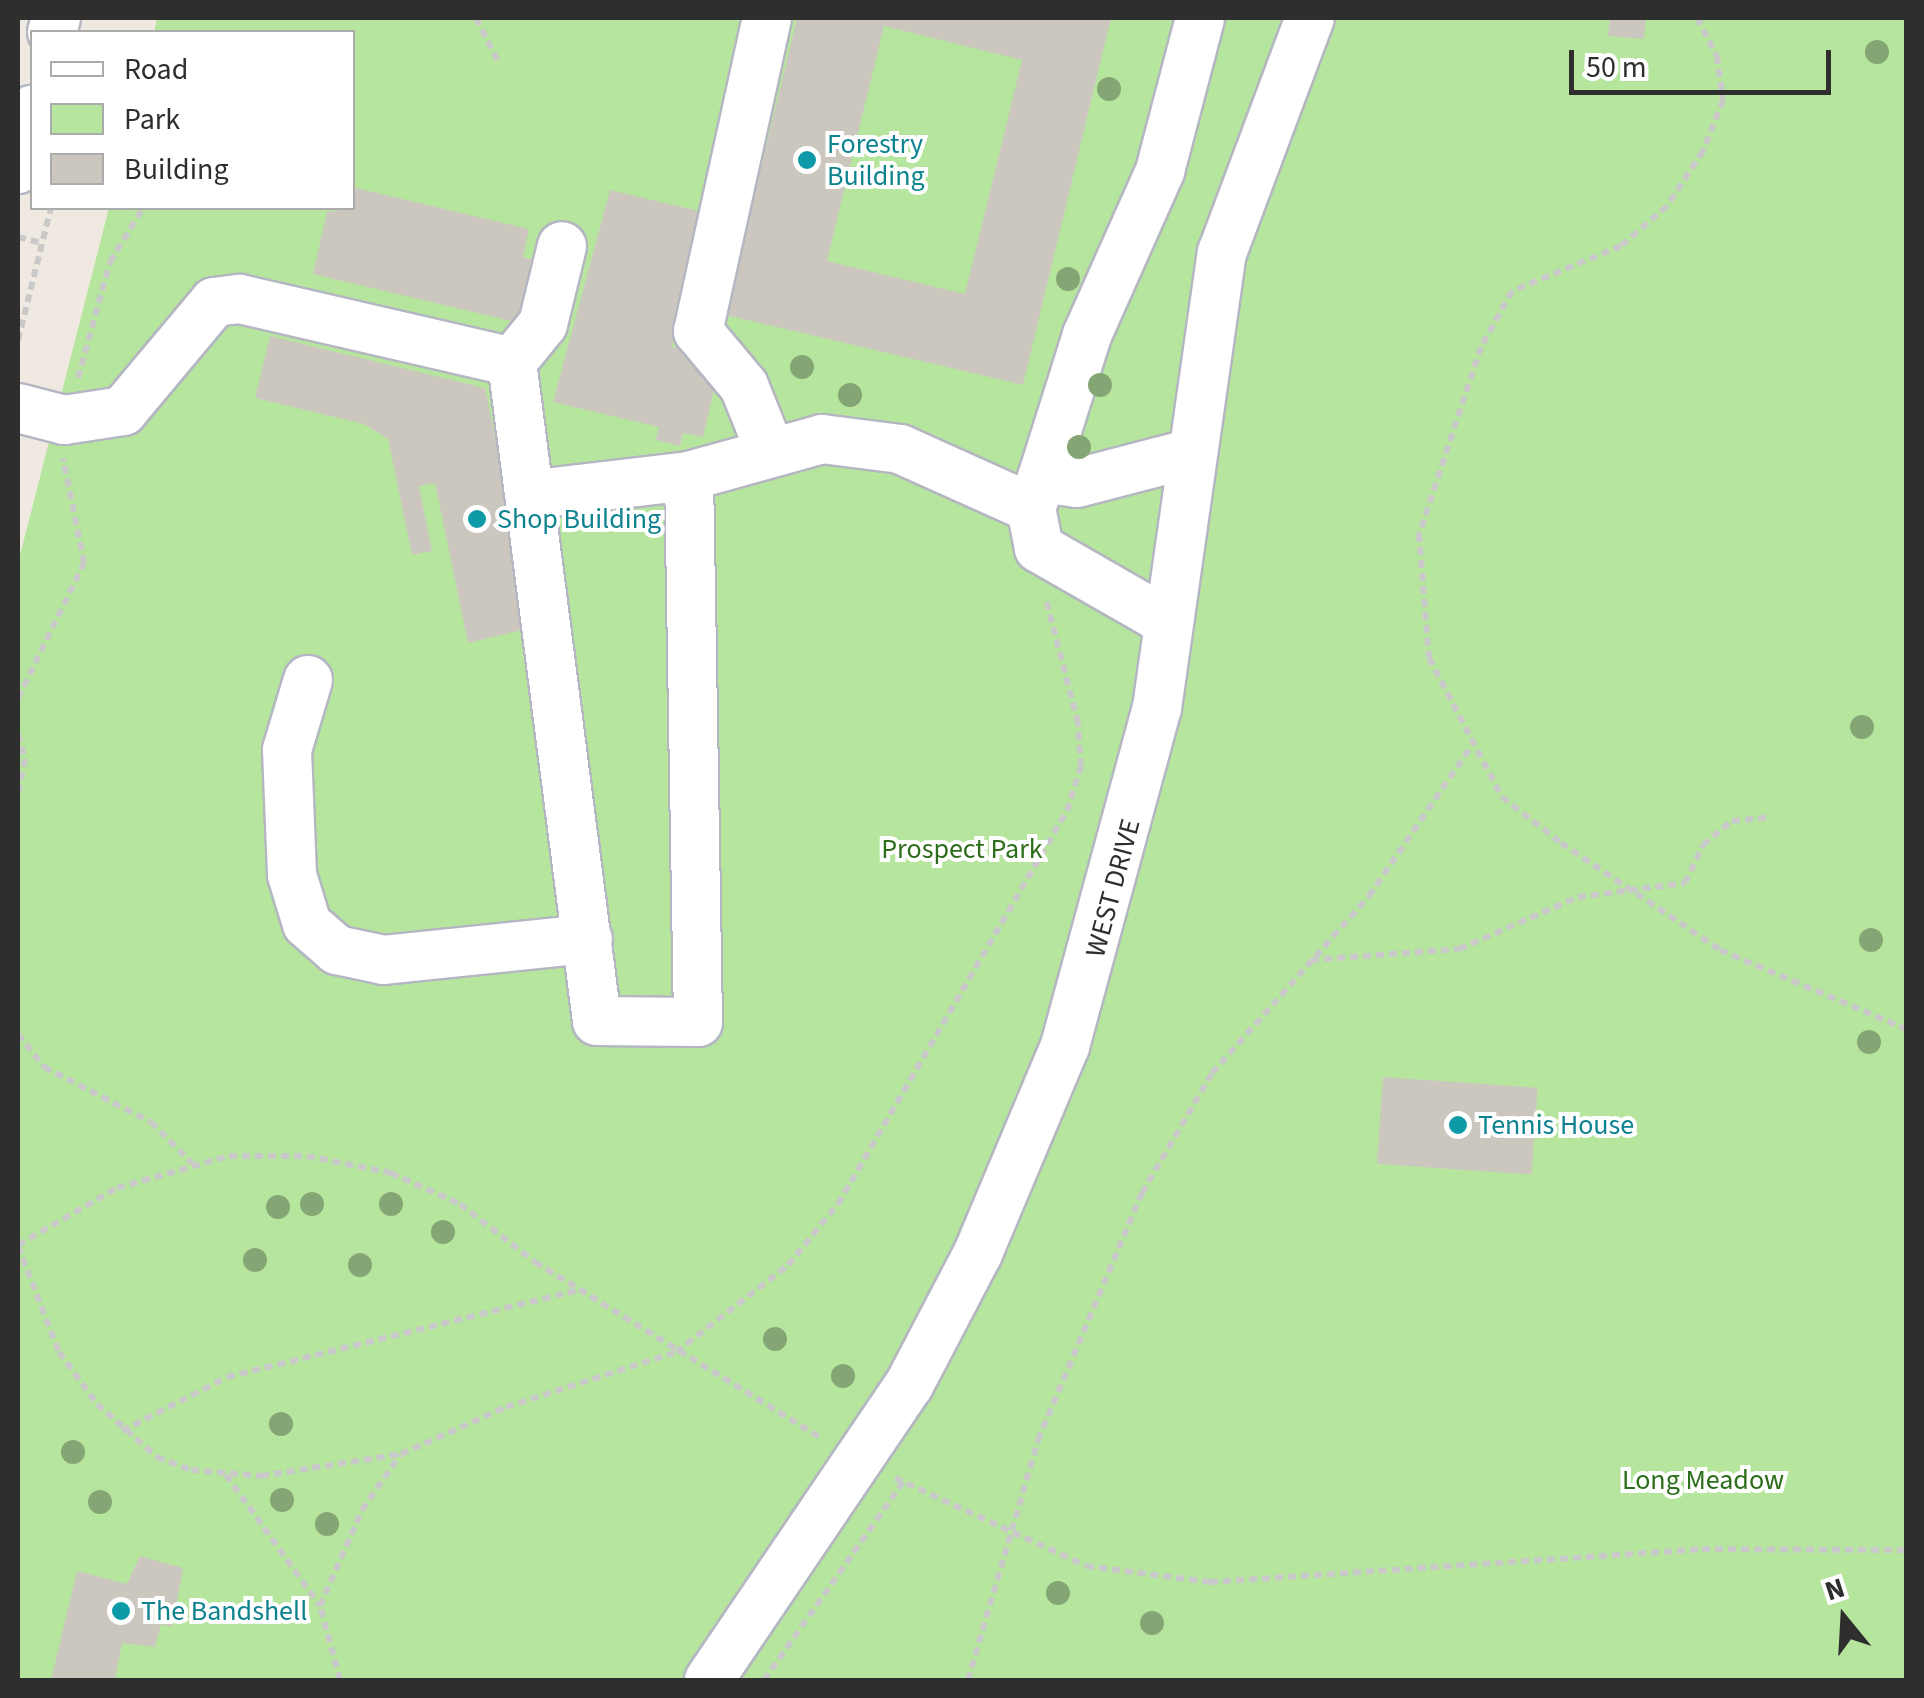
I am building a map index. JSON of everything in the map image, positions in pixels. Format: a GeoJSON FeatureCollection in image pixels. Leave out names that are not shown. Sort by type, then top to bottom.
{"type":"FeatureCollection","features":[{"type":"Feature","properties":{"kind":"street"},"geometry":{"type":"LineString","coordinates":[[767,18],[698,331],[744,386],[771,453]]}},
{"type":"Feature","properties":{"kind":"street"},"geometry":{"type":"LineString","coordinates":[[1037,511],[1087,335],[1160,171],[1200,18]]}},
{"type":"Feature","properties":{"kind":"street","name":"WEST DRIVE"},"geometry":{"type":"LineString","coordinates":[[709,1680],[909,1385],[1028,1144],[1102,938],[1168,622],[1222,253],[1310,18]]}},
{"type":"Feature","properties":{"kind":"street"},"geometry":{"type":"LineString","coordinates":[[18,168],[30,118]]}},
{"type":"Feature","properties":{"kind":"street"},"geometry":{"type":"LineString","coordinates":[[562,246],[542,324],[512,362],[536,494],[598,1021],[698,1022],[689,476]]}},
{"type":"Feature","properties":{"kind":"street"},"geometry":{"type":"LineString","coordinates":[[18,408],[64,420],[123,410],[214,302],[240,299],[512,362]]}},
{"type":"Feature","properties":{"kind":"street"},"geometry":{"type":"LineString","coordinates":[[536,494],[689,476],[822,438],[900,449],[1037,511],[1168,622]]}},
{"type":"Feature","properties":{"kind":"street"},"geometry":{"type":"LineString","coordinates":[[1037,511],[1077,483],[1192,453]]}},
{"type":"Feature","properties":{"kind":"street"},"geometry":{"type":"LineString","coordinates":[[308,680],[287,750],[292,875],[308,924],[336,950],[384,960],[588,940]]}},
{"type":"Feature","properties":{"kind":"path"},"geometry":{"type":"LineString","coordinates":[[476,18],[499,63]]}},
{"type":"Feature","properties":{"kind":"path"},"geometry":{"type":"LineString","coordinates":[[1697,18],[1717,56],[1723,100],[1704,151],[1666,206],[1621,246],[1512,291],[1429,486],[1417,598],[1429,658],[1470,748],[1502,797],[1626,892],[1720,950],[1906,1029]]}},
{"type":"Feature","properties":{"kind":"path"},"geometry":{"type":"LineString","coordinates":[[18,340],[50,210]]}},
{"type":"Feature","properties":{"kind":"path"},"geometry":{"type":"LineString","coordinates":[[18,698],[84,563],[63,468],[64,420],[110,262],[143,210]]}},
{"type":"Feature","properties":{"kind":"path"},"geometry":{"type":"LineString","coordinates":[[18,236],[42,243]]}},
{"type":"Feature","properties":{"kind":"path"},"geometry":{"type":"LineString","coordinates":[[839,1448],[676,1352],[579,1290],[460,1204],[391,1174],[307,1156],[192,1163],[117,1188],[18,1245],[59,1352],[122,1432],[173,1466],[225,1474],[401,1454],[506,1408],[676,1352],[788,1264],[838,1204],[1067,811],[1081,766],[1078,723],[1037,511]]}},
{"type":"Feature","properties":{"kind":"path"},"geometry":{"type":"LineString","coordinates":[[18,734],[25,759],[18,794]]}},
{"type":"Feature","properties":{"kind":"path"},"geometry":{"type":"LineString","coordinates":[[968,1680],[1005,1534],[1072,1347],[1142,1194],[1212,1073],[1369,896],[1470,748]]}},
{"type":"Feature","properties":{"kind":"path"},"geometry":{"type":"LineString","coordinates":[[1310,960],[1459,948],[1578,897],[1685,883],[1703,846],[1732,821],[1771,817]]}},
{"type":"Feature","properties":{"kind":"path"},"geometry":{"type":"LineString","coordinates":[[18,1034],[44,1067],[151,1122],[192,1163]]}},
{"type":"Feature","properties":{"kind":"path"},"geometry":{"type":"LineString","coordinates":[[122,1432],[227,1377],[579,1290]]}},
{"type":"Feature","properties":{"kind":"path"},"geometry":{"type":"LineString","coordinates":[[320,1606],[362,1510],[401,1454]]}},
{"type":"Feature","properties":{"kind":"path"},"geometry":{"type":"LineString","coordinates":[[225,1474],[320,1606],[340,1680]]}},
{"type":"Feature","properties":{"kind":"path"},"geometry":{"type":"LineString","coordinates":[[764,1680],[899,1480],[1005,1534],[1086,1566],[1210,1582],[1702,1549],[1906,1550]]}},
{"type":"Feature","properties":{"kind":"green space","name":"Prospect Park"},"geometry":{"type":"Polygon","coordinates":[[[157,18],[1906,18],[1906,1680],[18,1680],[18,563],[108,210],[355,210],[355,30],[154,30],[157,18]]]}},
{"type":"Feature","properties":{"kind":"building","name":"Forestry Building"},"geometry":{"type":"Polygon","coordinates":[[[797,18],[1111,18],[1023,385],[726,315],[797,18]],[[884,26],[827,261],[965,294],[1022,60],[884,26]]]}},
{"type":"Feature","properties":{"kind":"building"},"geometry":{"type":"Polygon","coordinates":[[[1610,18],[1646,18],[1644,39],[1608,36],[1610,18]]]}},
{"type":"Feature","properties":{"kind":"building"},"geometry":{"type":"Polygon","coordinates":[[[355,188],[529,229],[523,257],[543,262],[528,325],[313,274],[327,212],[355,210],[355,188]]]}},
{"type":"Feature","properties":{"kind":"building"},"geometry":{"type":"Polygon","coordinates":[[[610,190],[703,212],[672,347],[696,353],[703,379],[716,382],[703,437],[683,433],[680,446],[656,440],[659,427],[553,402],[610,190]]]}},
{"type":"Feature","properties":{"kind":"building","name":"Shop Building"},"geometry":{"type":"Polygon","coordinates":[[[270,336],[485,388],[535,627],[468,643],[435,483],[419,486],[432,551],[412,555],[388,439],[364,424],[255,398],[270,336]]]}},
{"type":"Feature","properties":{"kind":"building","name":"Tennis House"},"geometry":{"type":"Polygon","coordinates":[[[1383,1077],[1538,1088],[1532,1175],[1377,1164],[1383,1077]]]}},
{"type":"Feature","properties":{"kind":"building","name":"The Bandshell"},"geometry":{"type":"Polygon","coordinates":[[[140,1556],[183,1568],[172,1627],[161,1624],[155,1647],[122,1643],[115,1680],[51,1680],[77,1571],[127,1584],[140,1556]]]}},
{"type":"Feature","properties":{"kind":"place","name":"Forestry Building"},"geometry":{"type":"Point","coordinates":[807,160]}},
{"type":"Feature","properties":{"kind":"place","name":"Shop Building"},"geometry":{"type":"Point","coordinates":[477,519]}},
{"type":"Feature","properties":{"kind":"place","name":"Tennis House"},"geometry":{"type":"Point","coordinates":[1458,1125]}},
{"type":"Feature","properties":{"kind":"place","name":"The Bandshell"},"geometry":{"type":"Point","coordinates":[121,1611]}},
{"type":"Feature","properties":{"kind":"park label","name":"Long Meadow"},"geometry":{"type":"Point","coordinates":[1703,1480]}}]}
